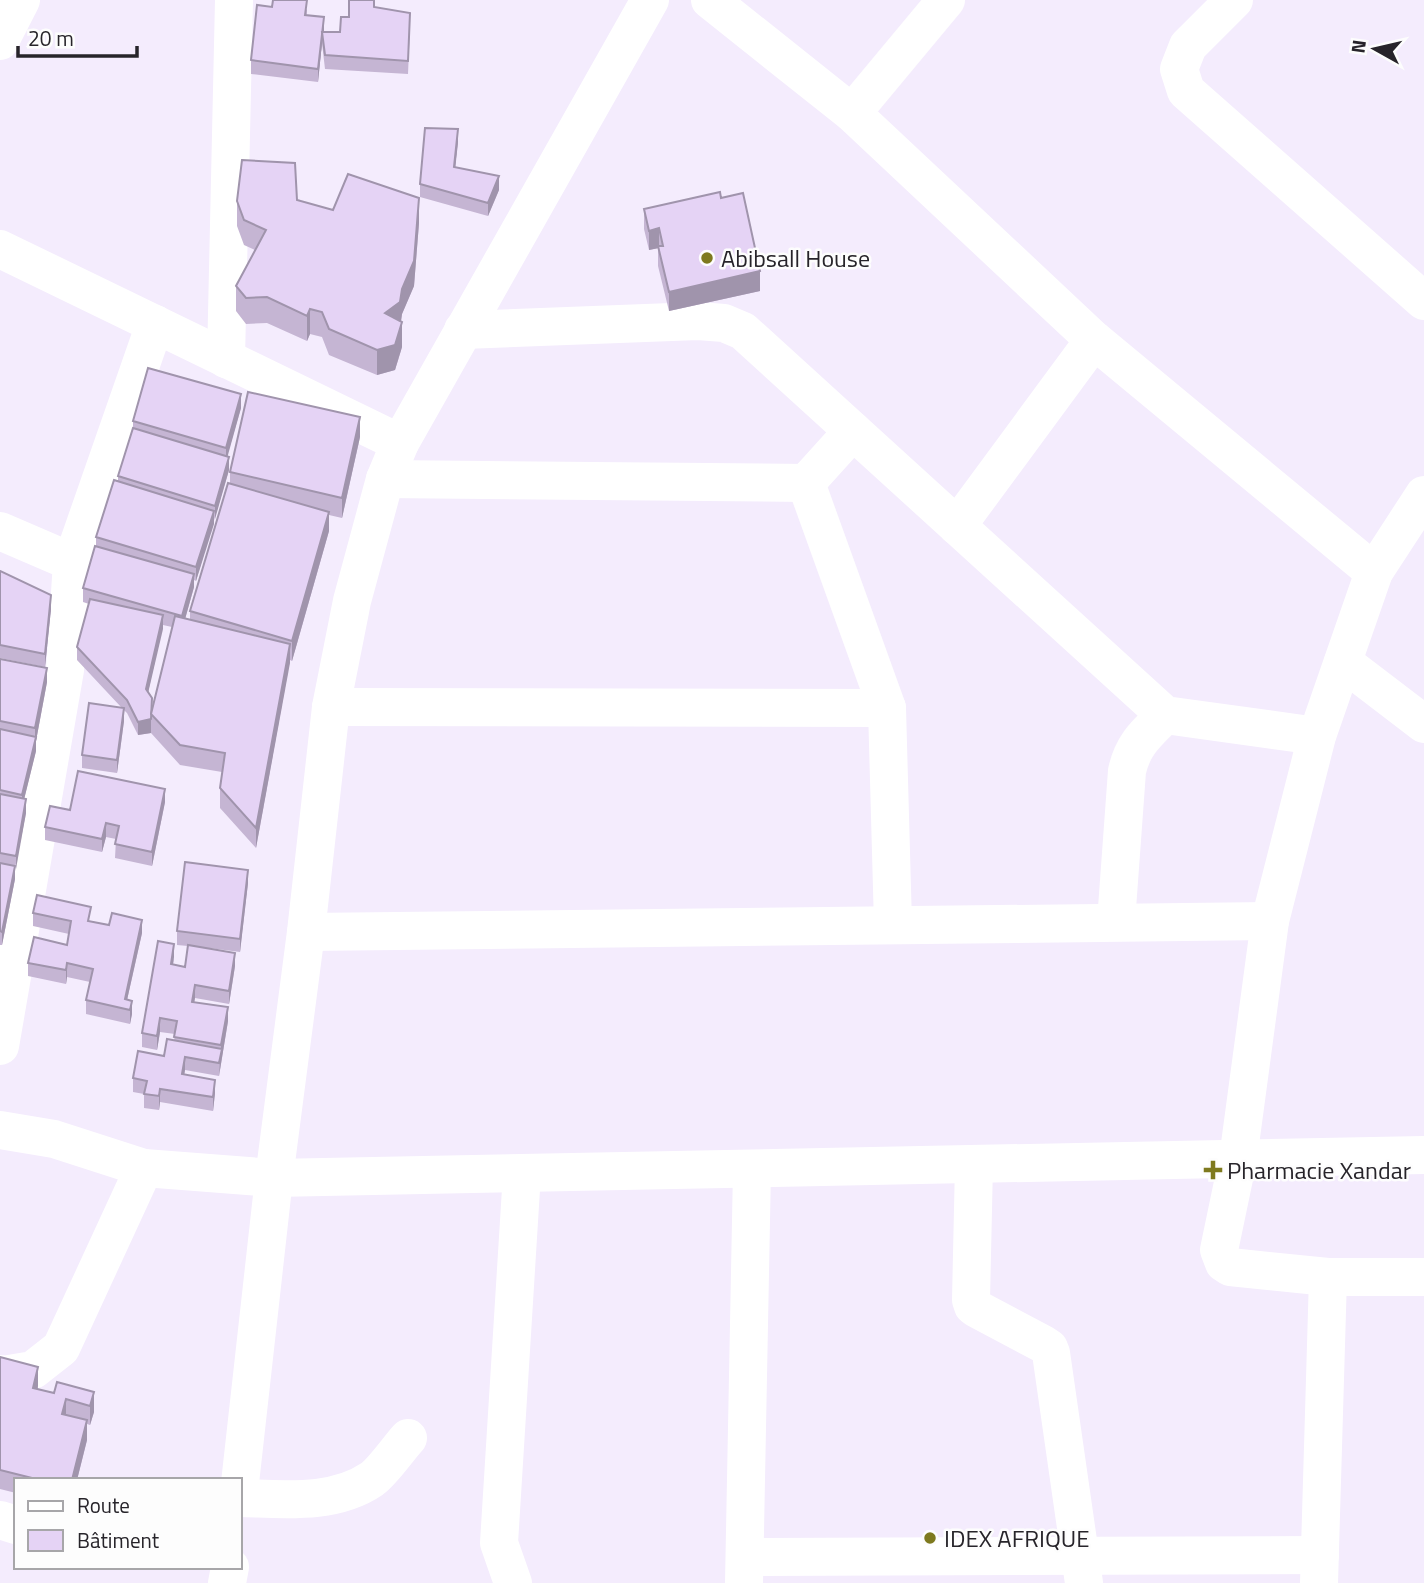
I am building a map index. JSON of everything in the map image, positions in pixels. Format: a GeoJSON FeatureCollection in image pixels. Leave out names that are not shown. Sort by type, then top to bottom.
{"type":"FeatureCollection","features":[{"type":"Feature","properties":{"kind":"street"},"geometry":{"type":"LineString","coordinates":[[0,41],[22,0]]}},
{"type":"Feature","properties":{"kind":"street"},"geometry":{"type":"LineString","coordinates":[[226,359],[234,0]]}},
{"type":"Feature","properties":{"kind":"street"},"geometry":{"type":"LineString","coordinates":[[241,1478],[331,707],[352,601],[385,479],[400,443],[650,0]]}},
{"type":"Feature","properties":{"kind":"street"},"geometry":{"type":"LineString","coordinates":[[710,0],[852,113],[1094,340],[1374,572]]}},
{"type":"Feature","properties":{"kind":"street"},"geometry":{"type":"LineString","coordinates":[[852,113],[946,0]]}},
{"type":"Feature","properties":{"kind":"street"},"geometry":{"type":"LineString","coordinates":[[1234,0],[1188,46],[1179,69],[1186,91],[1424,301]]}},
{"type":"Feature","properties":{"kind":"street"},"geometry":{"type":"LineString","coordinates":[[0,249],[400,443]]}},
{"type":"Feature","properties":{"kind":"street"},"geometry":{"type":"LineString","coordinates":[[463,330],[698,321],[724,323],[743,331],[1165,715],[1317,736]]}},
{"type":"Feature","properties":{"kind":"street"},"geometry":{"type":"LineString","coordinates":[[0,1046],[65,670],[72,562],[155,324]]}},
{"type":"Feature","properties":{"kind":"street"},"geometry":{"type":"LineString","coordinates":[[957,526],[1094,340]]}},
{"type":"Feature","properties":{"kind":"street"},"geometry":{"type":"LineString","coordinates":[[385,479],[806,483],[853,431]]}},
{"type":"Feature","properties":{"kind":"street"},"geometry":{"type":"LineString","coordinates":[[806,483],[887,708],[893,924]]}},
{"type":"Feature","properties":{"kind":"street"},"geometry":{"type":"LineString","coordinates":[[1424,495],[1374,572],[1317,736],[1270,921],[1238,1159],[1219,1250],[1224,1263],[1230,1267],[1328,1277],[1424,1277]]}},
{"type":"Feature","properties":{"kind":"street"},"geometry":{"type":"LineString","coordinates":[[0,531],[72,562]]}},
{"type":"Feature","properties":{"kind":"street"},"geometry":{"type":"LineString","coordinates":[[1343,662],[1424,724]]}},
{"type":"Feature","properties":{"kind":"street"},"geometry":{"type":"LineString","coordinates":[[331,707],[887,708]]}},
{"type":"Feature","properties":{"kind":"street"},"geometry":{"type":"LineString","coordinates":[[1116,922],[1130,755],[1165,715]]}},
{"type":"Feature","properties":{"kind":"street"},"geometry":{"type":"LineString","coordinates":[[306,932],[1270,921]]}},
{"type":"Feature","properties":{"kind":"street"},"geometry":{"type":"LineString","coordinates":[[0,1130],[54,1139],[144,1168],[274,1178],[1424,1155]]}},
{"type":"Feature","properties":{"kind":"street"},"geometry":{"type":"LineString","coordinates":[[974,1164],[971,1300],[976,1309],[1049,1348],[1082,1569]]}},
{"type":"Feature","properties":{"kind":"street"},"geometry":{"type":"LineString","coordinates":[[0,1374],[33,1370],[61,1348],[144,1168]]}},
{"type":"Feature","properties":{"kind":"street"},"geometry":{"type":"LineString","coordinates":[[752,1169],[745,1570],[1319,1569],[1328,1277]]}},
{"type":"Feature","properties":{"kind":"street"},"geometry":{"type":"LineString","coordinates":[[513,1583],[499,1543],[522,1173]]}},
{"type":"Feature","properties":{"kind":"street"},"geometry":{"type":"LineString","coordinates":[[242,1498],[309,1499],[345,1493],[374,1478],[408,1438]]}},
{"type":"Feature","properties":{"kind":"building"},"geometry":{"type":"Polygon","coordinates":[[[273,0],[307,0],[305,15],[324,17],[318,69],[251,60],[257,5],[272,7],[273,0]]]}},
{"type":"Feature","properties":{"kind":"building"},"geometry":{"type":"Polygon","coordinates":[[[349,0],[374,0],[374,7],[410,13],[408,61],[325,55],[322,32],[340,32],[341,17],[349,17],[349,0]]]}},
{"type":"Feature","properties":{"kind":"building"},"geometry":{"type":"Polygon","coordinates":[[[425,128],[458,129],[454,167],[499,176],[488,203],[420,184],[425,128]]]}},
{"type":"Feature","properties":{"kind":"building"},"geometry":{"type":"Polygon","coordinates":[[[242,160],[295,163],[297,200],[333,210],[348,174],[419,198],[414,261],[402,289],[400,302],[385,313],[402,322],[395,345],[377,350],[329,329],[322,312],[310,309],[307,316],[267,297],[246,298],[236,286],[266,230],[244,220],[237,201],[242,160]]]}},
{"type":"Feature","properties":{"kind":"building","name":"Abibsall House"},"geometry":{"type":"Polygon","coordinates":[[[720,192],[721,198],[743,193],[760,271],[669,292],[658,246],[663,246],[659,228],[649,231],[644,209],[720,192]]]}},
{"type":"Feature","properties":{"kind":"building"},"geometry":{"type":"Polygon","coordinates":[[[148,368],[241,394],[226,448],[133,421],[148,368]]]}},
{"type":"Feature","properties":{"kind":"building"},"geometry":{"type":"Polygon","coordinates":[[[248,392],[360,417],[342,498],[230,472],[248,392]]]}},
{"type":"Feature","properties":{"kind":"building"},"geometry":{"type":"Polygon","coordinates":[[[133,428],[229,457],[215,506],[118,476],[133,428]]]}},
{"type":"Feature","properties":{"kind":"building"},"geometry":{"type":"Polygon","coordinates":[[[114,480],[214,511],[196,567],[96,537],[114,480]]]}},
{"type":"Feature","properties":{"kind":"building"},"geometry":{"type":"Polygon","coordinates":[[[228,483],[329,512],[292,641],[190,611],[228,483]]]}},
{"type":"Feature","properties":{"kind":"building"},"geometry":{"type":"Polygon","coordinates":[[[95,546],[194,574],[182,616],[83,588],[95,546]]]}},
{"type":"Feature","properties":{"kind":"building"},"geometry":{"type":"Polygon","coordinates":[[[0,571],[51,595],[45,654],[0,645],[0,571]]]}},
{"type":"Feature","properties":{"kind":"building"},"geometry":{"type":"Polygon","coordinates":[[[90,599],[163,615],[146,689],[152,698],[151,719],[138,722],[127,700],[77,647],[90,599]]]}},
{"type":"Feature","properties":{"kind":"building"},"geometry":{"type":"Polygon","coordinates":[[[175,616],[290,644],[256,828],[220,788],[225,753],[180,745],[151,714],[175,616]]]}},
{"type":"Feature","properties":{"kind":"building"},"geometry":{"type":"Polygon","coordinates":[[[0,659],[47,668],[35,728],[0,721],[0,659]]]}},
{"type":"Feature","properties":{"kind":"building"},"geometry":{"type":"Polygon","coordinates":[[[89,703],[124,708],[117,760],[82,755],[89,703]]]}},
{"type":"Feature","properties":{"kind":"building"},"geometry":{"type":"Polygon","coordinates":[[[0,729],[36,737],[22,795],[0,790],[0,729]]]}},
{"type":"Feature","properties":{"kind":"building"},"geometry":{"type":"Polygon","coordinates":[[[78,771],[165,789],[152,852],[115,844],[119,826],[106,823],[102,839],[45,827],[50,806],[70,810],[78,771]]]}},
{"type":"Feature","properties":{"kind":"building"},"geometry":{"type":"Polygon","coordinates":[[[0,794],[26,799],[16,856],[0,853],[0,794]]]}},
{"type":"Feature","properties":{"kind":"building"},"geometry":{"type":"Polygon","coordinates":[[[185,862],[248,870],[240,939],[177,931],[185,862]]]}},
{"type":"Feature","properties":{"kind":"building"},"geometry":{"type":"Polygon","coordinates":[[[0,863],[15,866],[2,932],[0,931],[0,863]]]}},
{"type":"Feature","properties":{"kind":"building"},"geometry":{"type":"Polygon","coordinates":[[[37,895],[91,907],[88,921],[109,925],[112,913],[142,920],[125,999],[132,1001],[130,1010],[86,1000],[93,969],[67,963],[66,970],[28,963],[34,937],[67,945],[71,921],[33,913],[37,895]]]}},
{"type":"Feature","properties":{"kind":"building"},"geometry":{"type":"Polygon","coordinates":[[[158,941],[174,944],[171,964],[185,967],[188,945],[235,953],[229,991],[195,985],[192,1002],[228,1007],[221,1045],[174,1037],[177,1021],[160,1018],[157,1036],[142,1033],[158,941]]]}},
{"type":"Feature","properties":{"kind":"building"},"geometry":{"type":"Polygon","coordinates":[[[167,1039],[222,1049],[219,1063],[185,1057],[182,1074],[215,1080],[213,1097],[160,1089],[159,1096],[144,1094],[147,1081],[133,1078],[138,1051],[164,1056],[167,1039]]]}},
{"type":"Feature","properties":{"kind":"building"},"geometry":{"type":"Polygon","coordinates":[[[0,1357],[38,1367],[33,1388],[54,1393],[57,1382],[94,1392],[90,1406],[66,1399],[62,1414],[87,1420],[72,1478],[32,1478],[0,1470],[0,1357]]]}},
{"type":"Feature","properties":{"kind":"place","name":"Abibsall House"},"geometry":{"type":"Point","coordinates":[707,258]}},
{"type":"Feature","properties":{"kind":"place","name":"Pharmacie Xandar"},"geometry":{"type":"Point","coordinates":[1213,1170]}},
{"type":"Feature","properties":{"kind":"place","name":"IDEX AFRIQUE"},"geometry":{"type":"Point","coordinates":[930,1538]}}]}
